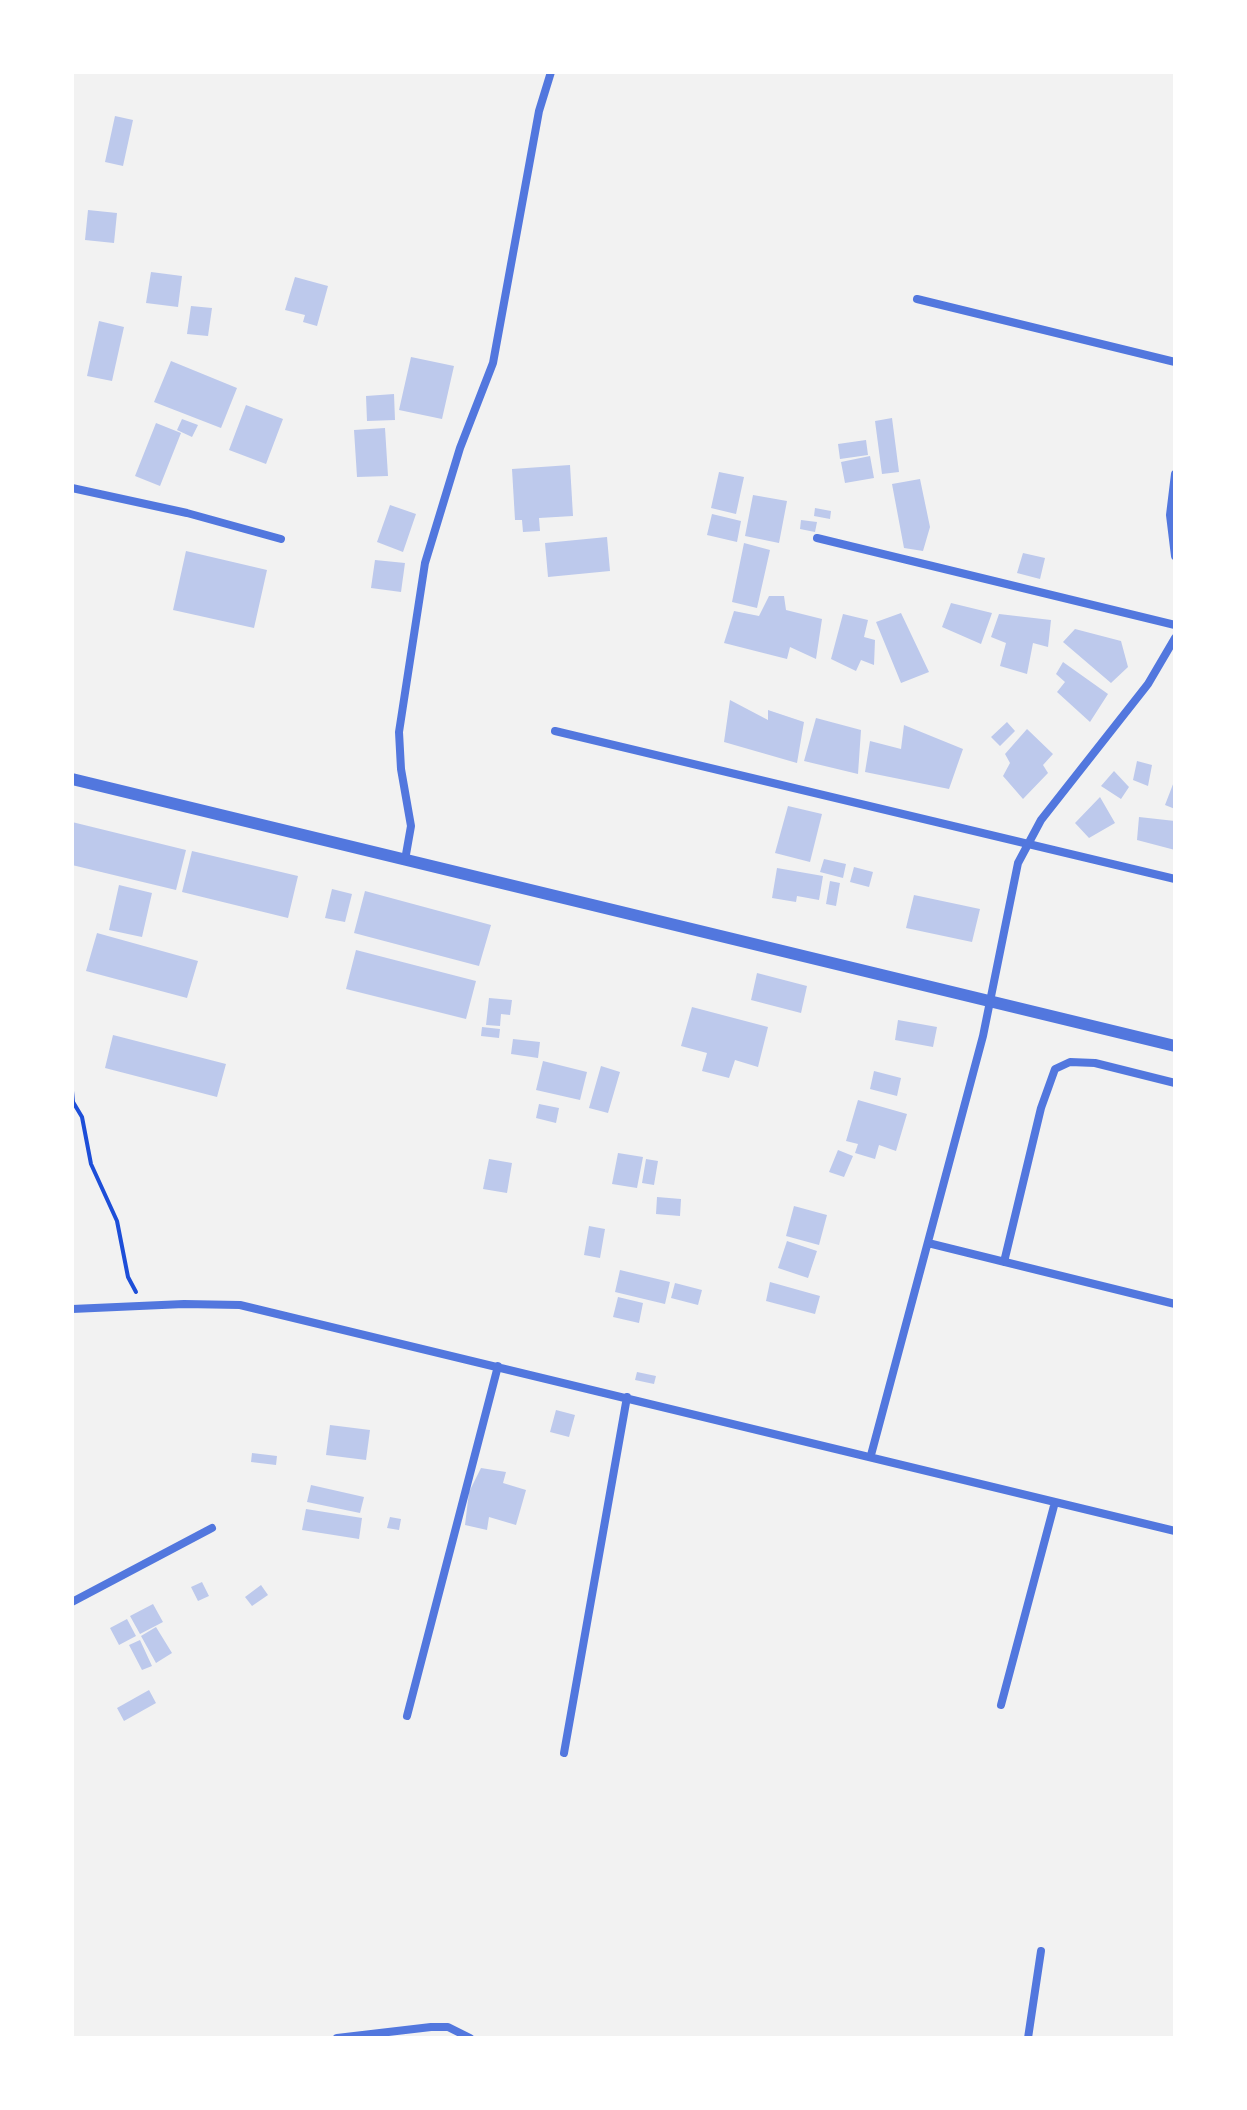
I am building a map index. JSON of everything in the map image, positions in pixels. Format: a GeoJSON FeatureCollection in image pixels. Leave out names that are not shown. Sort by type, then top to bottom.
{"type":"FeatureCollection","features":[{"type":"Feature","properties":{"kind":"street"},"geometry":{"type":"LineString","coordinates":[[405,860],[411,826],[399,732],[425,563],[460,448],[493,363],[539,111],[551,72]]}},
{"type":"Feature","properties":{"kind":"street"},"geometry":{"type":"LineString","coordinates":[[917,299],[1175,362]]}},
{"type":"Feature","properties":{"kind":"street"},"geometry":{"type":"LineString","coordinates":[[1175,474],[1170,515],[1175,556]]}},
{"type":"Feature","properties":{"kind":"street"},"geometry":{"type":"LineString","coordinates":[[72,488],[187,513],[281,539]]}},
{"type":"Feature","properties":{"kind":"street"},"geometry":{"type":"LineString","coordinates":[[817,538],[1175,625]]}},
{"type":"Feature","properties":{"kind":"street"},"geometry":{"type":"LineString","coordinates":[[871,1455],[990,1001],[1018,863],[1041,820],[1148,684],[1175,638]]}},
{"type":"Feature","properties":{"kind":"street"},"geometry":{"type":"LineString","coordinates":[[555,731],[1175,879]]}},
{"type":"Feature","properties":{"kind":"street"},"geometry":{"type":"LineString","coordinates":[[72,779],[1175,1046]]}},
{"type":"Feature","properties":{"kind":"street"},"geometry":{"type":"LineString","coordinates":[[1004,1262],[1041,1108],[1055,1069],[1070,1062],[1095,1063],[1175,1083]]}},
{"type":"Feature","properties":{"kind":"street"},"geometry":{"type":"LineString","coordinates":[[928,1243],[1175,1304]]}},
{"type":"Feature","properties":{"kind":"street"},"geometry":{"type":"LineString","coordinates":[[72,1309],[240,1305],[871,1455],[1175,1531]]}},
{"type":"Feature","properties":{"kind":"street"},"geometry":{"type":"LineString","coordinates":[[407,1716],[498,1366]]}},
{"type":"Feature","properties":{"kind":"street"},"geometry":{"type":"LineString","coordinates":[[564,1753],[627,1397]]}},
{"type":"Feature","properties":{"kind":"street"},"geometry":{"type":"LineString","coordinates":[[1001,1705],[1055,1502]]}},
{"type":"Feature","properties":{"kind":"street"},"geometry":{"type":"LineString","coordinates":[[72,1602],[212,1528]]}},
{"type":"Feature","properties":{"kind":"street"},"geometry":{"type":"LineString","coordinates":[[1028,2038],[1041,1951]]}},
{"type":"Feature","properties":{"kind":"street"},"geometry":{"type":"LineString","coordinates":[[337,2038],[387,2029],[431,2027],[448,2027],[470,2038]]}},
{"type":"Feature","properties":{"kind":"path"},"geometry":{"type":"LineString","coordinates":[[72,1091],[73,1102],[82,1117],[95,1174],[117,1221],[128,1277],[144,1306]]}},
{"type":"Feature","properties":{"kind":"building"},"geometry":{"type":"Polygon","coordinates":[[[115,116],[133,120],[123,166],[105,162],[115,116]]]}},
{"type":"Feature","properties":{"kind":"building"},"geometry":{"type":"Polygon","coordinates":[[[88,210],[117,213],[114,243],[85,240],[88,210]]]}},
{"type":"Feature","properties":{"kind":"building"},"geometry":{"type":"Polygon","coordinates":[[[151,272],[182,276],[178,307],[146,303],[151,272]]]}},
{"type":"Feature","properties":{"kind":"building"},"geometry":{"type":"Polygon","coordinates":[[[295,277],[328,286],[317,326],[303,322],[305,315],[285,310],[295,277]]]}},
{"type":"Feature","properties":{"kind":"building"},"geometry":{"type":"Polygon","coordinates":[[[191,306],[212,308],[208,336],[187,334],[191,306]]]}},
{"type":"Feature","properties":{"kind":"building"},"geometry":{"type":"Polygon","coordinates":[[[99,321],[124,327],[112,381],[87,376],[99,321]]]}},
{"type":"Feature","properties":{"kind":"building"},"geometry":{"type":"Polygon","coordinates":[[[411,357],[454,366],[442,419],[399,410],[411,357]]]}},
{"type":"Feature","properties":{"kind":"building"},"geometry":{"type":"Polygon","coordinates":[[[171,361],[237,388],[221,428],[154,402],[171,361]]]}},
{"type":"Feature","properties":{"kind":"building"},"geometry":{"type":"Polygon","coordinates":[[[394,394],[395,420],[367,421],[366,396],[394,394]]]}},
{"type":"Feature","properties":{"kind":"building"},"geometry":{"type":"Polygon","coordinates":[[[246,405],[283,419],[266,464],[229,450],[246,405]]]}},
{"type":"Feature","properties":{"kind":"building"},"geometry":{"type":"Polygon","coordinates":[[[892,418],[899,472],[882,474],[875,421],[892,418]]]}},
{"type":"Feature","properties":{"kind":"building"},"geometry":{"type":"Polygon","coordinates":[[[182,419],[198,425],[192,437],[177,430],[182,419]]]}},
{"type":"Feature","properties":{"kind":"building"},"geometry":{"type":"Polygon","coordinates":[[[156,423],[181,433],[160,486],[135,476],[156,423]]]}},
{"type":"Feature","properties":{"kind":"building"},"geometry":{"type":"Polygon","coordinates":[[[385,428],[388,476],[357,477],[354,430],[385,428]]]}},
{"type":"Feature","properties":{"kind":"building"},"geometry":{"type":"Polygon","coordinates":[[[866,440],[868,455],[840,459],[838,444],[866,440]]]}},
{"type":"Feature","properties":{"kind":"building"},"geometry":{"type":"Polygon","coordinates":[[[870,456],[874,478],[845,483],[841,462],[870,456]]]}},
{"type":"Feature","properties":{"kind":"building"},"geometry":{"type":"Polygon","coordinates":[[[570,465],[573,516],[539,518],[540,531],[523,532],[522,520],[515,520],[512,469],[570,465]]]}},
{"type":"Feature","properties":{"kind":"building"},"geometry":{"type":"Polygon","coordinates":[[[719,472],[744,477],[736,514],[711,508],[719,472]]]}},
{"type":"Feature","properties":{"kind":"building"},"geometry":{"type":"Polygon","coordinates":[[[920,479],[930,527],[923,551],[904,548],[892,484],[920,479]]]}},
{"type":"Feature","properties":{"kind":"building"},"geometry":{"type":"Polygon","coordinates":[[[753,495],[787,501],[779,543],[745,536],[753,495]]]}},
{"type":"Feature","properties":{"kind":"building"},"geometry":{"type":"Polygon","coordinates":[[[390,505],[416,514],[403,552],[377,542],[390,505]]]}},
{"type":"Feature","properties":{"kind":"building"},"geometry":{"type":"Polygon","coordinates":[[[815,508],[831,511],[830,519],[814,516],[815,508]]]}},
{"type":"Feature","properties":{"kind":"building"},"geometry":{"type":"Polygon","coordinates":[[[712,514],[741,521],[737,542],[707,535],[712,514]]]}},
{"type":"Feature","properties":{"kind":"building"},"geometry":{"type":"Polygon","coordinates":[[[801,520],[817,522],[815,532],[800,529],[801,520]]]}},
{"type":"Feature","properties":{"kind":"building"},"geometry":{"type":"Polygon","coordinates":[[[607,537],[610,571],[548,577],[545,543],[607,537]]]}},
{"type":"Feature","properties":{"kind":"building"},"geometry":{"type":"Polygon","coordinates":[[[744,543],[770,550],[757,608],[732,602],[744,543]]]}},
{"type":"Feature","properties":{"kind":"building"},"geometry":{"type":"Polygon","coordinates":[[[186,551],[267,570],[254,628],[173,610],[186,551]]]}},
{"type":"Feature","properties":{"kind":"building"},"geometry":{"type":"Polygon","coordinates":[[[1023,553],[1045,558],[1040,579],[1017,573],[1023,553]]]}},
{"type":"Feature","properties":{"kind":"building"},"geometry":{"type":"Polygon","coordinates":[[[375,560],[405,563],[401,592],[371,588],[375,560]]]}},
{"type":"Feature","properties":{"kind":"building"},"geometry":{"type":"Polygon","coordinates":[[[769,596],[784,596],[786,610],[822,619],[816,659],[790,647],[787,659],[724,643],[734,611],[759,616],[769,596]]]}},
{"type":"Feature","properties":{"kind":"building"},"geometry":{"type":"Polygon","coordinates":[[[951,603],[992,613],[981,644],[942,627],[951,603]]]}},
{"type":"Feature","properties":{"kind":"building"},"geometry":{"type":"Polygon","coordinates":[[[901,613],[929,672],[901,683],[876,622],[901,613]]]}},
{"type":"Feature","properties":{"kind":"building"},"geometry":{"type":"Polygon","coordinates":[[[843,614],[868,620],[864,637],[875,640],[874,665],[861,660],[856,671],[831,659],[843,614]]]}},
{"type":"Feature","properties":{"kind":"building"},"geometry":{"type":"Polygon","coordinates":[[[999,614],[1051,620],[1048,647],[1033,643],[1027,674],[1000,666],[1006,643],[991,637],[999,614]]]}},
{"type":"Feature","properties":{"kind":"building"},"geometry":{"type":"Polygon","coordinates":[[[1075,629],[1121,641],[1128,667],[1111,683],[1063,642],[1075,629]]]}},
{"type":"Feature","properties":{"kind":"building"},"geometry":{"type":"Polygon","coordinates":[[[1063,662],[1108,694],[1090,722],[1057,692],[1065,682],[1056,674],[1063,662]]]}},
{"type":"Feature","properties":{"kind":"building"},"geometry":{"type":"Polygon","coordinates":[[[730,700],[768,720],[768,710],[804,722],[797,763],[724,742],[730,700]]]}},
{"type":"Feature","properties":{"kind":"building"},"geometry":{"type":"Polygon","coordinates":[[[816,718],[861,730],[858,774],[804,761],[816,718]]]}},
{"type":"Feature","properties":{"kind":"building"},"geometry":{"type":"Polygon","coordinates":[[[1007,722],[1015,731],[1000,746],[991,737],[1007,722]]]}},
{"type":"Feature","properties":{"kind":"building"},"geometry":{"type":"Polygon","coordinates":[[[904,725],[963,749],[949,789],[865,772],[870,741],[901,749],[904,725]]]}},
{"type":"Feature","properties":{"kind":"building"},"geometry":{"type":"Polygon","coordinates":[[[1027,729],[1053,754],[1043,765],[1048,773],[1023,799],[1003,776],[1010,763],[1005,754],[1027,729]]]}},
{"type":"Feature","properties":{"kind":"building"},"geometry":{"type":"Polygon","coordinates":[[[1137,761],[1152,765],[1148,786],[1133,780],[1137,761]]]}},
{"type":"Feature","properties":{"kind":"building"},"geometry":{"type":"Polygon","coordinates":[[[1114,771],[1129,787],[1121,799],[1101,786],[1114,771]]]}},
{"type":"Feature","properties":{"kind":"building"},"geometry":{"type":"Polygon","coordinates":[[[1175,779],[1175,809],[1165,805],[1175,779]]]}},
{"type":"Feature","properties":{"kind":"building"},"geometry":{"type":"Polygon","coordinates":[[[1100,797],[1115,823],[1089,838],[1075,823],[1100,797]]]}},
{"type":"Feature","properties":{"kind":"building"},"geometry":{"type":"Polygon","coordinates":[[[788,806],[822,814],[810,862],[775,853],[788,806]]]}},
{"type":"Feature","properties":{"kind":"building"},"geometry":{"type":"Polygon","coordinates":[[[1139,817],[1175,821],[1175,850],[1137,840],[1139,817]]]}},
{"type":"Feature","properties":{"kind":"building"},"geometry":{"type":"Polygon","coordinates":[[[72,822],[186,850],[176,890],[72,865],[72,822]]]}},
{"type":"Feature","properties":{"kind":"building"},"geometry":{"type":"Polygon","coordinates":[[[192,851],[298,876],[288,918],[182,892],[192,851]]]}},
{"type":"Feature","properties":{"kind":"building"},"geometry":{"type":"Polygon","coordinates":[[[824,859],[846,864],[843,878],[820,872],[824,859]]]}},
{"type":"Feature","properties":{"kind":"building"},"geometry":{"type":"Polygon","coordinates":[[[854,867],[873,872],[869,887],[850,882],[854,867]]]}},
{"type":"Feature","properties":{"kind":"building"},"geometry":{"type":"Polygon","coordinates":[[[777,868],[823,876],[819,900],[797,896],[796,902],[772,898],[777,868]]]}},
{"type":"Feature","properties":{"kind":"building"},"geometry":{"type":"Polygon","coordinates":[[[830,881],[840,883],[836,906],[826,904],[830,881]]]}},
{"type":"Feature","properties":{"kind":"building"},"geometry":{"type":"Polygon","coordinates":[[[119,885],[152,893],[142,937],[109,930],[119,885]]]}},
{"type":"Feature","properties":{"kind":"building"},"geometry":{"type":"Polygon","coordinates":[[[332,889],[352,894],[345,922],[325,918],[332,889]]]}},
{"type":"Feature","properties":{"kind":"building"},"geometry":{"type":"Polygon","coordinates":[[[365,891],[491,925],[479,966],[354,933],[365,891]]]}},
{"type":"Feature","properties":{"kind":"building"},"geometry":{"type":"Polygon","coordinates":[[[914,895],[980,909],[972,942],[906,928],[914,895]]]}},
{"type":"Feature","properties":{"kind":"building"},"geometry":{"type":"Polygon","coordinates":[[[97,933],[198,961],[187,998],[86,971],[97,933]]]}},
{"type":"Feature","properties":{"kind":"building"},"geometry":{"type":"Polygon","coordinates":[[[356,950],[476,981],[466,1019],[346,989],[356,950]]]}},
{"type":"Feature","properties":{"kind":"building"},"geometry":{"type":"Polygon","coordinates":[[[757,973],[807,986],[801,1013],[751,1000],[757,973]]]}},
{"type":"Feature","properties":{"kind":"building"},"geometry":{"type":"Polygon","coordinates":[[[489,998],[512,1000],[510,1015],[501,1014],[500,1026],[486,1025],[489,998]]]}},
{"type":"Feature","properties":{"kind":"building"},"geometry":{"type":"Polygon","coordinates":[[[692,1007],[768,1027],[758,1067],[735,1060],[729,1078],[702,1071],[707,1053],[681,1046],[692,1007]]]}},
{"type":"Feature","properties":{"kind":"building"},"geometry":{"type":"Polygon","coordinates":[[[898,1020],[937,1027],[933,1047],[895,1040],[898,1020]]]}},
{"type":"Feature","properties":{"kind":"building"},"geometry":{"type":"Polygon","coordinates":[[[482,1027],[500,1029],[499,1038],[481,1036],[482,1027]]]}},
{"type":"Feature","properties":{"kind":"building"},"geometry":{"type":"Polygon","coordinates":[[[113,1035],[226,1064],[217,1097],[105,1068],[113,1035]]]}},
{"type":"Feature","properties":{"kind":"building"},"geometry":{"type":"Polygon","coordinates":[[[513,1039],[540,1042],[538,1058],[511,1054],[513,1039]]]}},
{"type":"Feature","properties":{"kind":"building"},"geometry":{"type":"Polygon","coordinates":[[[543,1061],[587,1072],[580,1100],[536,1090],[543,1061]]]}},
{"type":"Feature","properties":{"kind":"building"},"geometry":{"type":"Polygon","coordinates":[[[601,1066],[620,1072],[608,1113],[589,1108],[601,1066]]]}},
{"type":"Feature","properties":{"kind":"building"},"geometry":{"type":"Polygon","coordinates":[[[874,1071],[901,1078],[897,1096],[870,1089],[874,1071]]]}},
{"type":"Feature","properties":{"kind":"building"},"geometry":{"type":"Polygon","coordinates":[[[858,1100],[907,1114],[896,1151],[879,1145],[875,1159],[855,1153],[858,1144],[846,1141],[858,1100]]]}},
{"type":"Feature","properties":{"kind":"building"},"geometry":{"type":"Polygon","coordinates":[[[539,1104],[559,1108],[556,1123],[536,1118],[539,1104]]]}},
{"type":"Feature","properties":{"kind":"building"},"geometry":{"type":"Polygon","coordinates":[[[838,1150],[853,1156],[844,1177],[829,1172],[838,1150]]]}},
{"type":"Feature","properties":{"kind":"building"},"geometry":{"type":"Polygon","coordinates":[[[618,1153],[643,1157],[637,1188],[612,1184],[618,1153]]]}},
{"type":"Feature","properties":{"kind":"building"},"geometry":{"type":"Polygon","coordinates":[[[489,1159],[512,1163],[507,1193],[483,1189],[489,1159]]]}},
{"type":"Feature","properties":{"kind":"building"},"geometry":{"type":"Polygon","coordinates":[[[646,1159],[658,1161],[654,1185],[642,1183],[646,1159]]]}},
{"type":"Feature","properties":{"kind":"building"},"geometry":{"type":"Polygon","coordinates":[[[657,1197],[681,1199],[680,1216],[656,1214],[657,1197]]]}},
{"type":"Feature","properties":{"kind":"building"},"geometry":{"type":"Polygon","coordinates":[[[794,1206],[827,1215],[819,1245],[786,1236],[794,1206]]]}},
{"type":"Feature","properties":{"kind":"building"},"geometry":{"type":"Polygon","coordinates":[[[589,1226],[605,1229],[600,1258],[584,1255],[589,1226]]]}},
{"type":"Feature","properties":{"kind":"building"},"geometry":{"type":"Polygon","coordinates":[[[787,1241],[817,1251],[808,1278],[778,1268],[787,1241]]]}},
{"type":"Feature","properties":{"kind":"building"},"geometry":{"type":"Polygon","coordinates":[[[620,1270],[670,1282],[665,1304],[615,1292],[620,1270]]]}},
{"type":"Feature","properties":{"kind":"building"},"geometry":{"type":"Polygon","coordinates":[[[770,1282],[820,1296],[815,1314],[766,1301],[770,1282]]]}},
{"type":"Feature","properties":{"kind":"building"},"geometry":{"type":"Polygon","coordinates":[[[675,1283],[702,1290],[698,1305],[671,1298],[675,1283]]]}},
{"type":"Feature","properties":{"kind":"building"},"geometry":{"type":"Polygon","coordinates":[[[618,1297],[643,1303],[639,1323],[613,1317],[618,1297]]]}},
{"type":"Feature","properties":{"kind":"building"},"geometry":{"type":"Polygon","coordinates":[[[637,1372],[656,1376],[654,1384],[635,1380],[637,1372]]]}},
{"type":"Feature","properties":{"kind":"building"},"geometry":{"type":"Polygon","coordinates":[[[556,1410],[575,1415],[569,1437],[550,1432],[556,1410]]]}},
{"type":"Feature","properties":{"kind":"building"},"geometry":{"type":"Polygon","coordinates":[[[330,1425],[370,1430],[366,1460],[326,1455],[330,1425]]]}},
{"type":"Feature","properties":{"kind":"building"},"geometry":{"type":"Polygon","coordinates":[[[252,1453],[277,1456],[276,1465],[251,1462],[252,1453]]]}},
{"type":"Feature","properties":{"kind":"building"},"geometry":{"type":"Polygon","coordinates":[[[481,1468],[506,1472],[503,1483],[526,1490],[516,1525],[489,1517],[487,1530],[465,1525],[469,1492],[481,1468]]]}},
{"type":"Feature","properties":{"kind":"building"},"geometry":{"type":"Polygon","coordinates":[[[311,1485],[364,1497],[360,1513],[307,1502],[311,1485]]]}},
{"type":"Feature","properties":{"kind":"building"},"geometry":{"type":"Polygon","coordinates":[[[306,1509],[362,1518],[359,1539],[302,1530],[306,1509]]]}},
{"type":"Feature","properties":{"kind":"building"},"geometry":{"type":"Polygon","coordinates":[[[390,1517],[401,1519],[399,1530],[387,1528],[390,1517]]]}},
{"type":"Feature","properties":{"kind":"building"},"geometry":{"type":"Polygon","coordinates":[[[202,1582],[209,1596],[198,1601],[191,1587],[202,1582]]]}},
{"type":"Feature","properties":{"kind":"building"},"geometry":{"type":"Polygon","coordinates":[[[261,1585],[268,1595],[252,1606],[245,1597],[261,1585]]]}},
{"type":"Feature","properties":{"kind":"building"},"geometry":{"type":"Polygon","coordinates":[[[153,1604],[163,1622],[140,1634],[130,1616],[153,1604]]]}},
{"type":"Feature","properties":{"kind":"building"},"geometry":{"type":"Polygon","coordinates":[[[127,1619],[136,1636],[119,1645],[110,1628],[127,1619]]]}},
{"type":"Feature","properties":{"kind":"building"},"geometry":{"type":"Polygon","coordinates":[[[156,1627],[172,1653],[156,1663],[141,1636],[156,1627]]]}},
{"type":"Feature","properties":{"kind":"building"},"geometry":{"type":"Polygon","coordinates":[[[140,1640],[152,1666],[142,1670],[129,1645],[140,1640]]]}},
{"type":"Feature","properties":{"kind":"building"},"geometry":{"type":"Polygon","coordinates":[[[149,1690],[156,1703],[124,1721],[117,1708],[149,1690]]]}}]}
